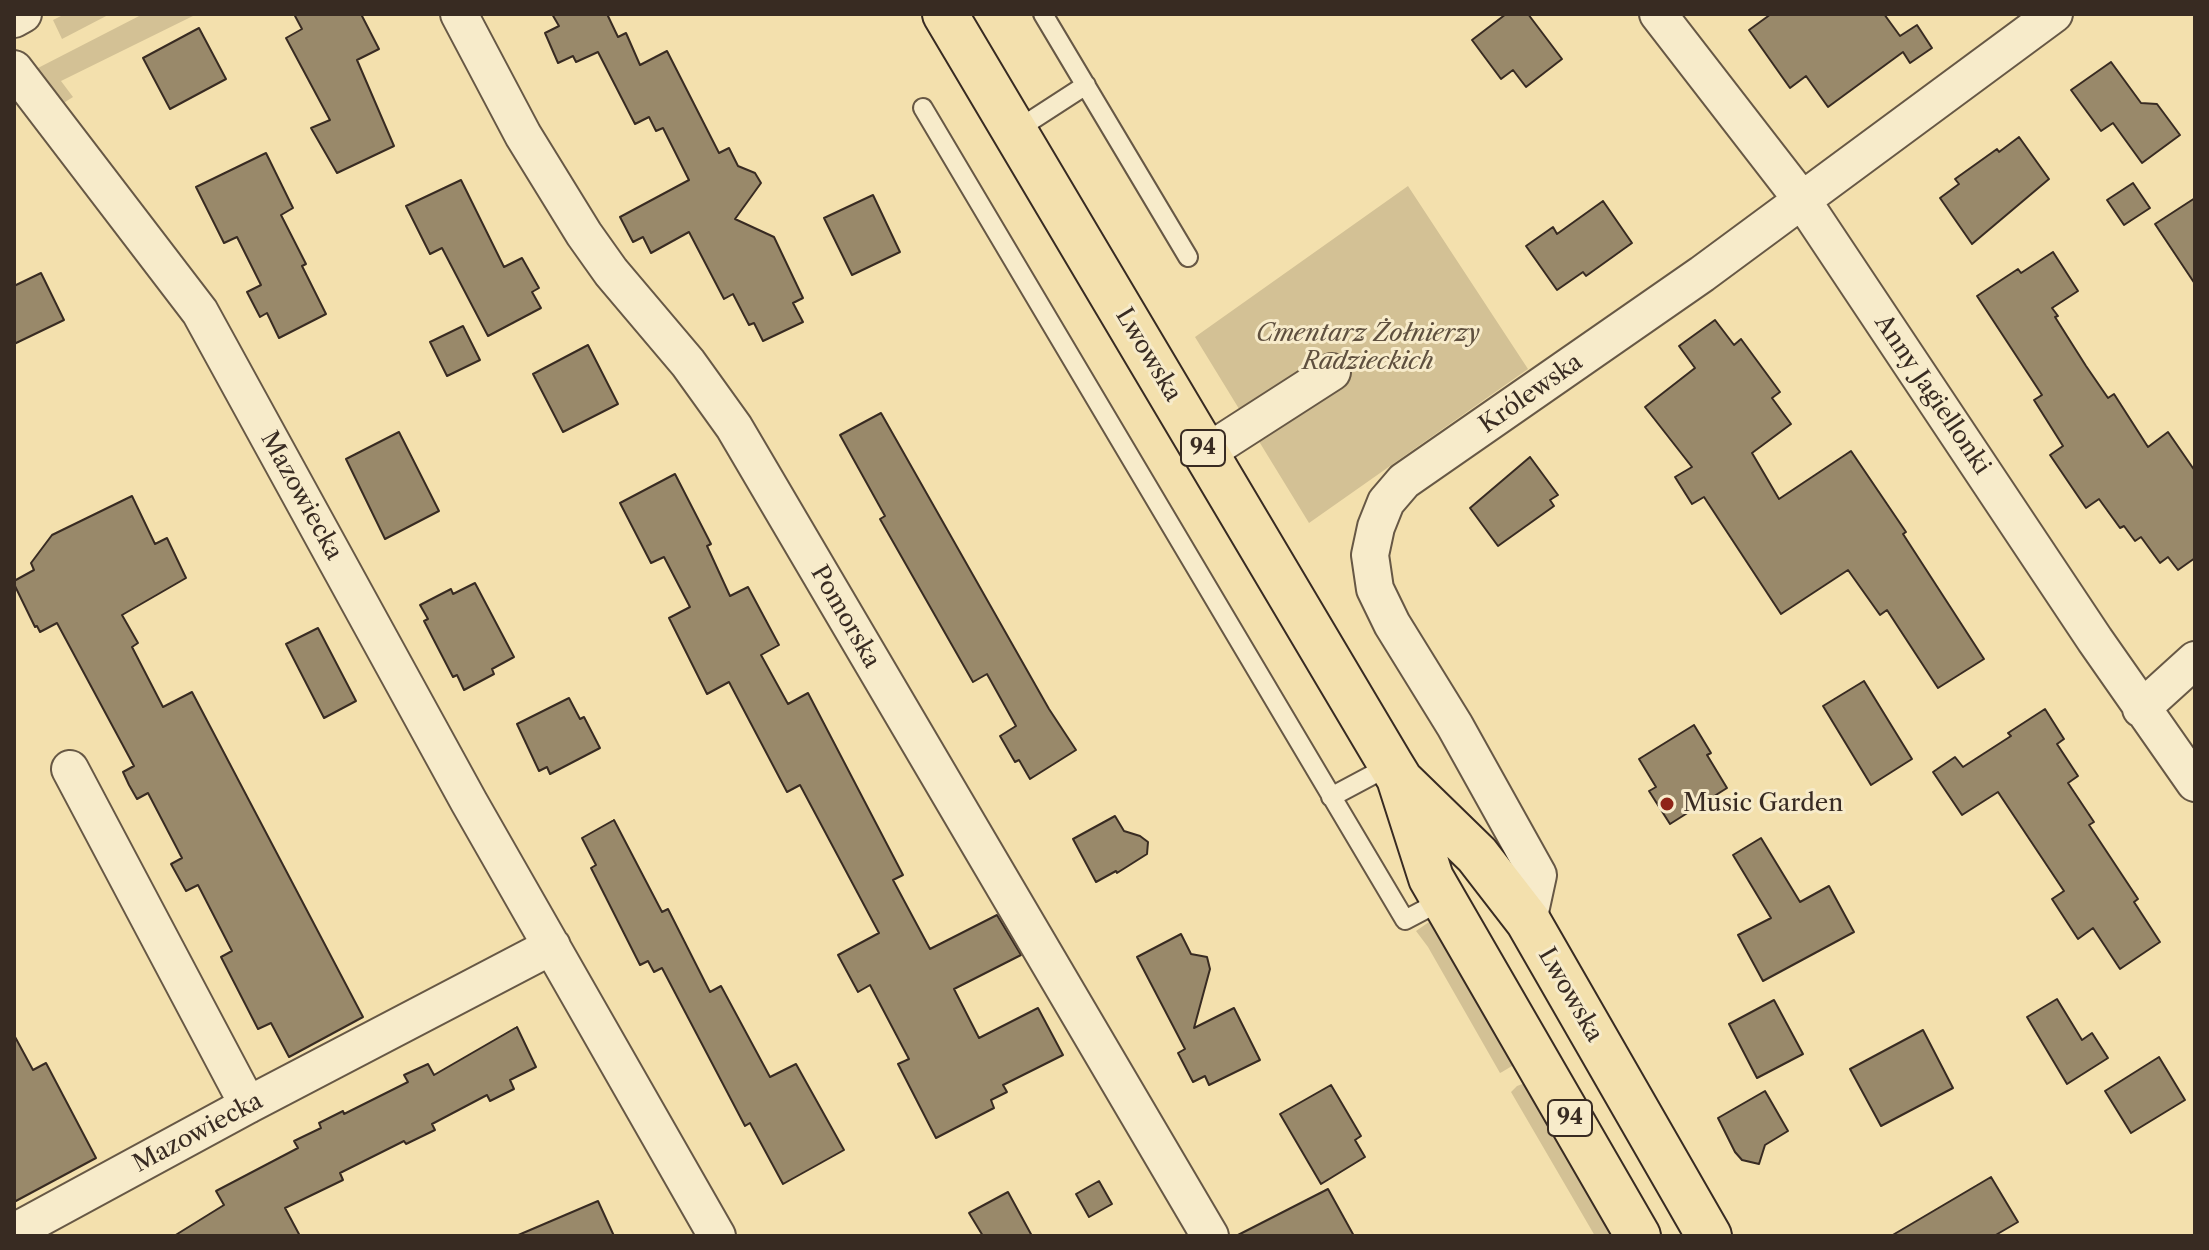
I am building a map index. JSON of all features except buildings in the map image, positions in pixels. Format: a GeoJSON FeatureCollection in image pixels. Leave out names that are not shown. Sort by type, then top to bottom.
{"type":"FeatureCollection","features":[{"type":"Feature","properties":{"kind":"main road","name":"Lwowska"},"geometry":{"type":"LineString","coordinates":[[945,14],[1395,772],[1431,878],[1638,1236]]}},
{"type":"Feature","properties":{"kind":"main road","name":"Lwowska"},"geometry":{"type":"LineString","coordinates":[[1395,772],[1477,855],[1528,921],[1709,1236]]}},
{"type":"Feature","properties":{"kind":"street"},"geometry":{"type":"LineString","coordinates":[[14,19],[23,14]]}},
{"type":"Feature","properties":{"kind":"street","name":"Pomorska"},"geometry":{"type":"LineString","coordinates":[[459,14],[523,135],[584,234],[611,272],[688,363],[734,427],[1210,1236]]}},
{"type":"Feature","properties":{"kind":"street","name":"Anny Jagiellonki"},"geometry":{"type":"LineString","coordinates":[[1658,14],[1802,200],[2141,709],[2195,783]]}},
{"type":"Feature","properties":{"kind":"street","name":"Królewska"},"geometry":{"type":"LineString","coordinates":[[1528,921],[1538,875],[1455,726],[1392,624],[1375,589],[1370,555],[1386,502],[1404,481],[1702,274],[2054,14]]}},
{"type":"Feature","properties":{"kind":"street","name":"Mazowiecka"},"geometry":{"type":"LineString","coordinates":[[14,69],[200,312],[469,802],[717,1236]]}},
{"type":"Feature","properties":{"kind":"street"},"geometry":{"type":"LineString","coordinates":[[1206,453],[1332,372]]}},
{"type":"Feature","properties":{"kind":"street"},"geometry":{"type":"LineString","coordinates":[[2141,709],[2195,660]]}},
{"type":"Feature","properties":{"kind":"street"},"geometry":{"type":"LineString","coordinates":[[70,769],[248,1105]]}},
{"type":"Feature","properties":{"kind":"street","name":"Mazowiecka"},"geometry":{"type":"LineString","coordinates":[[14,1232],[552,946]]}},
{"type":"Feature","properties":{"kind":"lane"},"geometry":{"type":"LineString","coordinates":[[1043,14],[1188,257]]}},
{"type":"Feature","properties":{"kind":"lane"},"geometry":{"type":"LineString","coordinates":[[1015,131],[1086,85]]}},
{"type":"Feature","properties":{"kind":"lane"},"geometry":{"type":"LineString","coordinates":[[923,108],[1405,920],[1443,900]]}},
{"type":"Feature","properties":{"kind":"lane"},"geometry":{"type":"LineString","coordinates":[[1331,797],[1395,772]]}},
{"type":"Feature","properties":{"kind":"green space"},"geometry":{"type":"Polygon","coordinates":[[[65,14],[110,14],[62,39],[53,20],[65,14]]]}},
{"type":"Feature","properties":{"kind":"green space"},"geometry":{"type":"Polygon","coordinates":[[[143,14],[197,14],[61,81],[73,97],[62,104],[36,69],[143,14]]]}},
{"type":"Feature","properties":{"kind":"green space","name":"Cmentarz Żołnierzy Radzieckich"},"geometry":{"type":"Polygon","coordinates":[[[1408,186],[1528,369],[1309,523],[1195,337],[1408,186]]]}},
{"type":"Feature","properties":{"kind":"green space"},"geometry":{"type":"Polygon","coordinates":[[[1429,922],[1435,922],[1517,1063],[1500,1073],[1416,931],[1429,922]]]}},
{"type":"Feature","properties":{"kind":"green space"},"geometry":{"type":"Polygon","coordinates":[[[1528,1082],[1617,1236],[1595,1236],[1511,1092],[1528,1082]]]}},
{"type":"Feature","properties":{"kind":"place","name":"Music Garden"},"geometry":{"type":"Point","coordinates":[1667,804]}}]}
